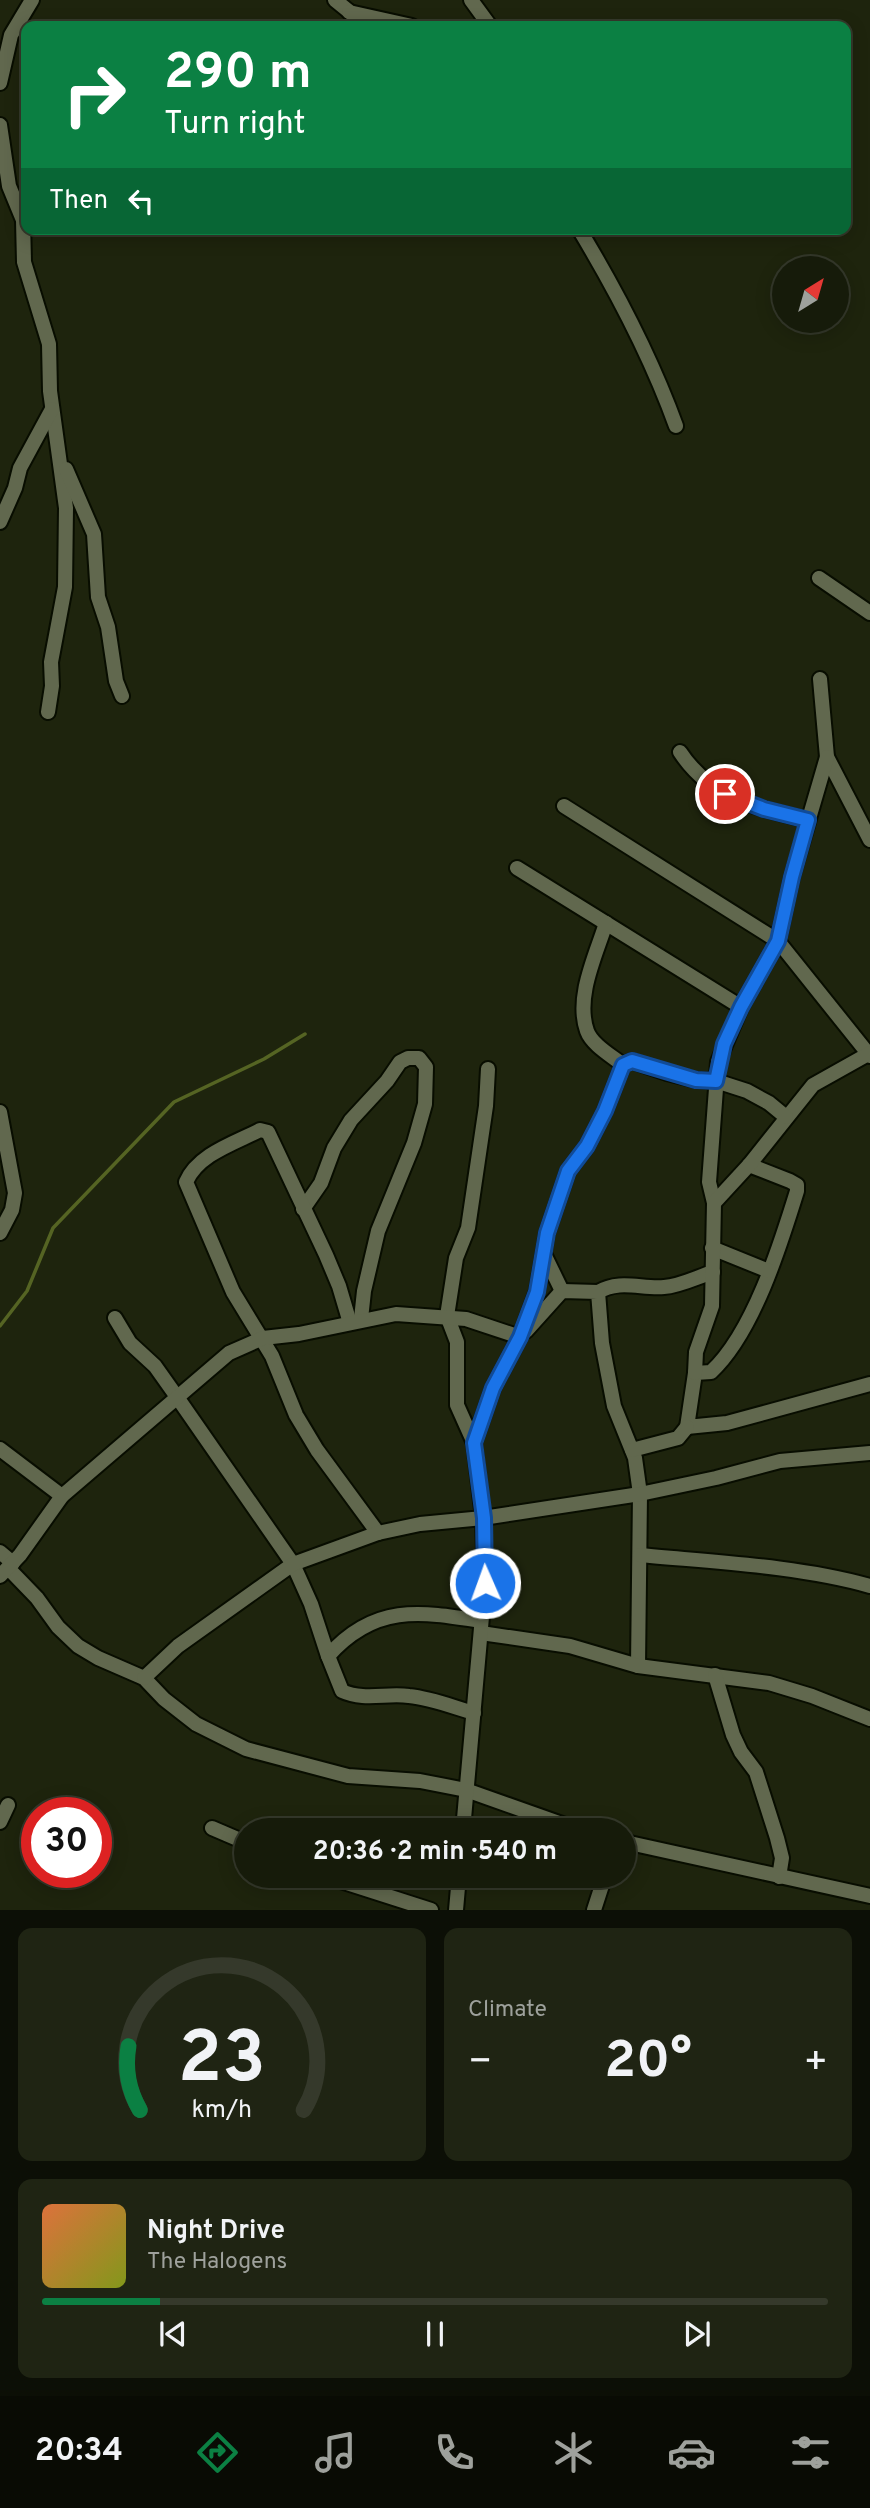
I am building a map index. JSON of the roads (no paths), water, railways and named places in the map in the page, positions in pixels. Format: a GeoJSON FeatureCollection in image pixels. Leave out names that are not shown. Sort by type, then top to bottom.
{"type":"FeatureCollection","features":[{"type":"Feature","properties":{"kind":"street"},"geometry":{"type":"LineString","coordinates":[[0,83],[11,35],[32,0]]}},
{"type":"Feature","properties":{"kind":"street"},"geometry":{"type":"LineString","coordinates":[[335,0],[361,21]]}},
{"type":"Feature","properties":{"kind":"street"},"geometry":{"type":"LineString","coordinates":[[471,0],[486,21]]}},
{"type":"Feature","properties":{"kind":"street"},"geometry":{"type":"LineString","coordinates":[[349,12],[390,21]]}},
{"type":"Feature","properties":{"kind":"street"},"geometry":{"type":"LineString","coordinates":[[0,125],[9,186],[21,215]]}},
{"type":"Feature","properties":{"kind":"street"},"geometry":{"type":"LineString","coordinates":[[23,235],[24,262],[50,344],[50,391],[67,529],[65,587],[51,662],[52,687],[48,712]]}},
{"type":"Feature","properties":{"kind":"street"},"geometry":{"type":"LineString","coordinates":[[583,235],[654,368],[676,426]]}},
{"type":"Feature","properties":{"kind":"street"},"geometry":{"type":"LineString","coordinates":[[0,522],[15,488],[20,468],[53,408]]}},
{"type":"Feature","properties":{"kind":"street"},"geometry":{"type":"LineString","coordinates":[[60,460],[94,534],[98,597],[108,627],[116,681],[122,696]]}},
{"type":"Feature","properties":{"kind":"street"},"geometry":{"type":"LineString","coordinates":[[819,578],[870,612]]}},
{"type":"Feature","properties":{"kind":"street"},"geometry":{"type":"LineString","coordinates":[[632,1450],[678,1438],[687,1427],[696,1352],[712,1306],[714,1203],[709,1182],[716,1081],[724,1044],[741,1007],[778,941],[792,877],[827,757],[820,679]]}},
{"type":"Feature","properties":{"kind":"street"},"geometry":{"type":"LineString","coordinates":[[680,752],[691,769],[712,787],[737,800],[808,820]]}},
{"type":"Feature","properties":{"kind":"street"},"geometry":{"type":"LineString","coordinates":[[827,757],[870,840]]}},
{"type":"Feature","properties":{"kind":"street"},"geometry":{"type":"LineString","coordinates":[[564,806],[778,941],[869,1054],[813,1085],[749,1165],[714,1203]]}},
{"type":"Feature","properties":{"kind":"street"},"geometry":{"type":"LineString","coordinates":[[517,867],[741,1007]]}},
{"type":"Feature","properties":{"kind":"street"},"geometry":{"type":"LineString","coordinates":[[606,923],[586,982],[584,1011],[587,1033],[623,1065]]}},
{"type":"Feature","properties":{"kind":"street"},"geometry":{"type":"LineString","coordinates":[[303,1209],[321,1183],[334,1148],[351,1120],[387,1081],[400,1062],[408,1058],[419,1058],[426,1067],[425,1104],[414,1143],[378,1231],[356,1321]]}},
{"type":"Feature","properties":{"kind":"street"},"geometry":{"type":"LineString","coordinates":[[474,1443],[493,1388],[520,1337],[537,1292],[547,1233],[568,1171],[587,1146],[605,1111],[623,1065],[632,1061],[696,1080],[716,1081],[747,1091],[769,1103],[786,1117]]}},
{"type":"Feature","properties":{"kind":"street"},"geometry":{"type":"LineString","coordinates":[[464,1818],[485,1583],[484,1518],[474,1443],[457,1405],[457,1342],[447,1316],[456,1258],[468,1227],[486,1106],[488,1069]]}},
{"type":"Feature","properties":{"kind":"street"},"geometry":{"type":"LineString","coordinates":[[0,1112],[15,1193],[12,1210],[0,1233]]}},
{"type":"Feature","properties":{"kind":"street"},"geometry":{"type":"LineString","coordinates":[[356,1321],[268,1132],[260,1130],[199,1163],[191,1171],[186,1182],[233,1292],[263,1338],[296,1415],[317,1450],[378,1533]]}},
{"type":"Feature","properties":{"kind":"street"},"geometry":{"type":"LineString","coordinates":[[695,1373],[711,1372],[739,1337],[769,1272],[797,1191],[797,1185],[749,1165]]}},
{"type":"Feature","properties":{"kind":"street"},"geometry":{"type":"LineString","coordinates":[[712,1248],[769,1272]]}},
{"type":"Feature","properties":{"kind":"street"},"geometry":{"type":"LineString","coordinates":[[545,1256],[562,1291]]}},
{"type":"Feature","properties":{"kind":"street"},"geometry":{"type":"LineString","coordinates":[[520,1337],[562,1291],[598,1292],[609,1285],[626,1284],[665,1287],[713,1272]]}},
{"type":"Feature","properties":{"kind":"street"},"geometry":{"type":"LineString","coordinates":[[598,1292],[602,1343],[614,1406],[635,1458],[640,1494],[638,1666]]}},
{"type":"Feature","properties":{"kind":"street"},"geometry":{"type":"LineString","coordinates":[[7,1569],[62,1496],[229,1353],[263,1338],[299,1334],[396,1314],[447,1316],[486,1324],[520,1337]]}},
{"type":"Feature","properties":{"kind":"street"},"geometry":{"type":"LineString","coordinates":[[115,1318],[130,1343],[155,1366],[177,1396],[293,1564],[311,1604],[342,1691],[353,1696],[408,1695],[474,1713]]}},
{"type":"Feature","properties":{"kind":"street"},"geometry":{"type":"LineString","coordinates":[[687,1427],[727,1423],[870,1384]]}},
{"type":"Feature","properties":{"kind":"street"},"geometry":{"type":"LineString","coordinates":[[0,1448],[62,1496]]}},
{"type":"Feature","properties":{"kind":"street"},"geometry":{"type":"LineString","coordinates":[[145,1678],[178,1646],[293,1564],[378,1533],[421,1524],[484,1518],[640,1494],[780,1461],[870,1453]]}},
{"type":"Feature","properties":{"kind":"street"},"geometry":{"type":"LineString","coordinates":[[0,1552],[7,1569],[37,1598],[58,1627],[78,1646],[98,1658],[145,1678],[164,1699],[196,1724],[246,1749],[348,1776],[420,1781],[466,1790],[545,1818]]}},
{"type":"Feature","properties":{"kind":"street"},"geometry":{"type":"LineString","coordinates":[[640,1555],[818,1575],[870,1586]]}},
{"type":"Feature","properties":{"kind":"street"},"geometry":{"type":"LineString","coordinates":[[328,1656],[339,1643],[368,1622],[411,1612],[569,1646],[638,1666],[769,1683],[812,1696],[870,1719]]}},
{"type":"Feature","properties":{"kind":"street"},"geometry":{"type":"LineString","coordinates":[[716,1675],[733,1735],[741,1752],[756,1772],[778,1838],[782,1858],[779,1877]]}},
{"type":"Feature","properties":{"kind":"street"},"geometry":{"type":"LineString","coordinates":[[0,1822],[9,1805]]}},
{"type":"Feature","properties":{"kind":"street"},"geometry":{"type":"LineString","coordinates":[[212,1828],[234,1837]]}},
{"type":"Feature","properties":{"kind":"street"},"geometry":{"type":"LineString","coordinates":[[636,1844],[870,1896]]}},
{"type":"Feature","properties":{"kind":"street"},"geometry":{"type":"LineString","coordinates":[[364,1888],[431,1909]]}},
{"type":"Feature","properties":{"kind":"street"},"geometry":{"type":"LineString","coordinates":[[456,1909],[458,1888]]}},
{"type":"Feature","properties":{"kind":"street"},"geometry":{"type":"LineString","coordinates":[[594,1909],[601,1888]]}},
{"type":"Feature","properties":{"kind":"waterway"},"geometry":{"type":"LineString","coordinates":[[0,1326],[27,1291],[53,1228],[174,1102],[264,1059],[305,1034]]}}]}
